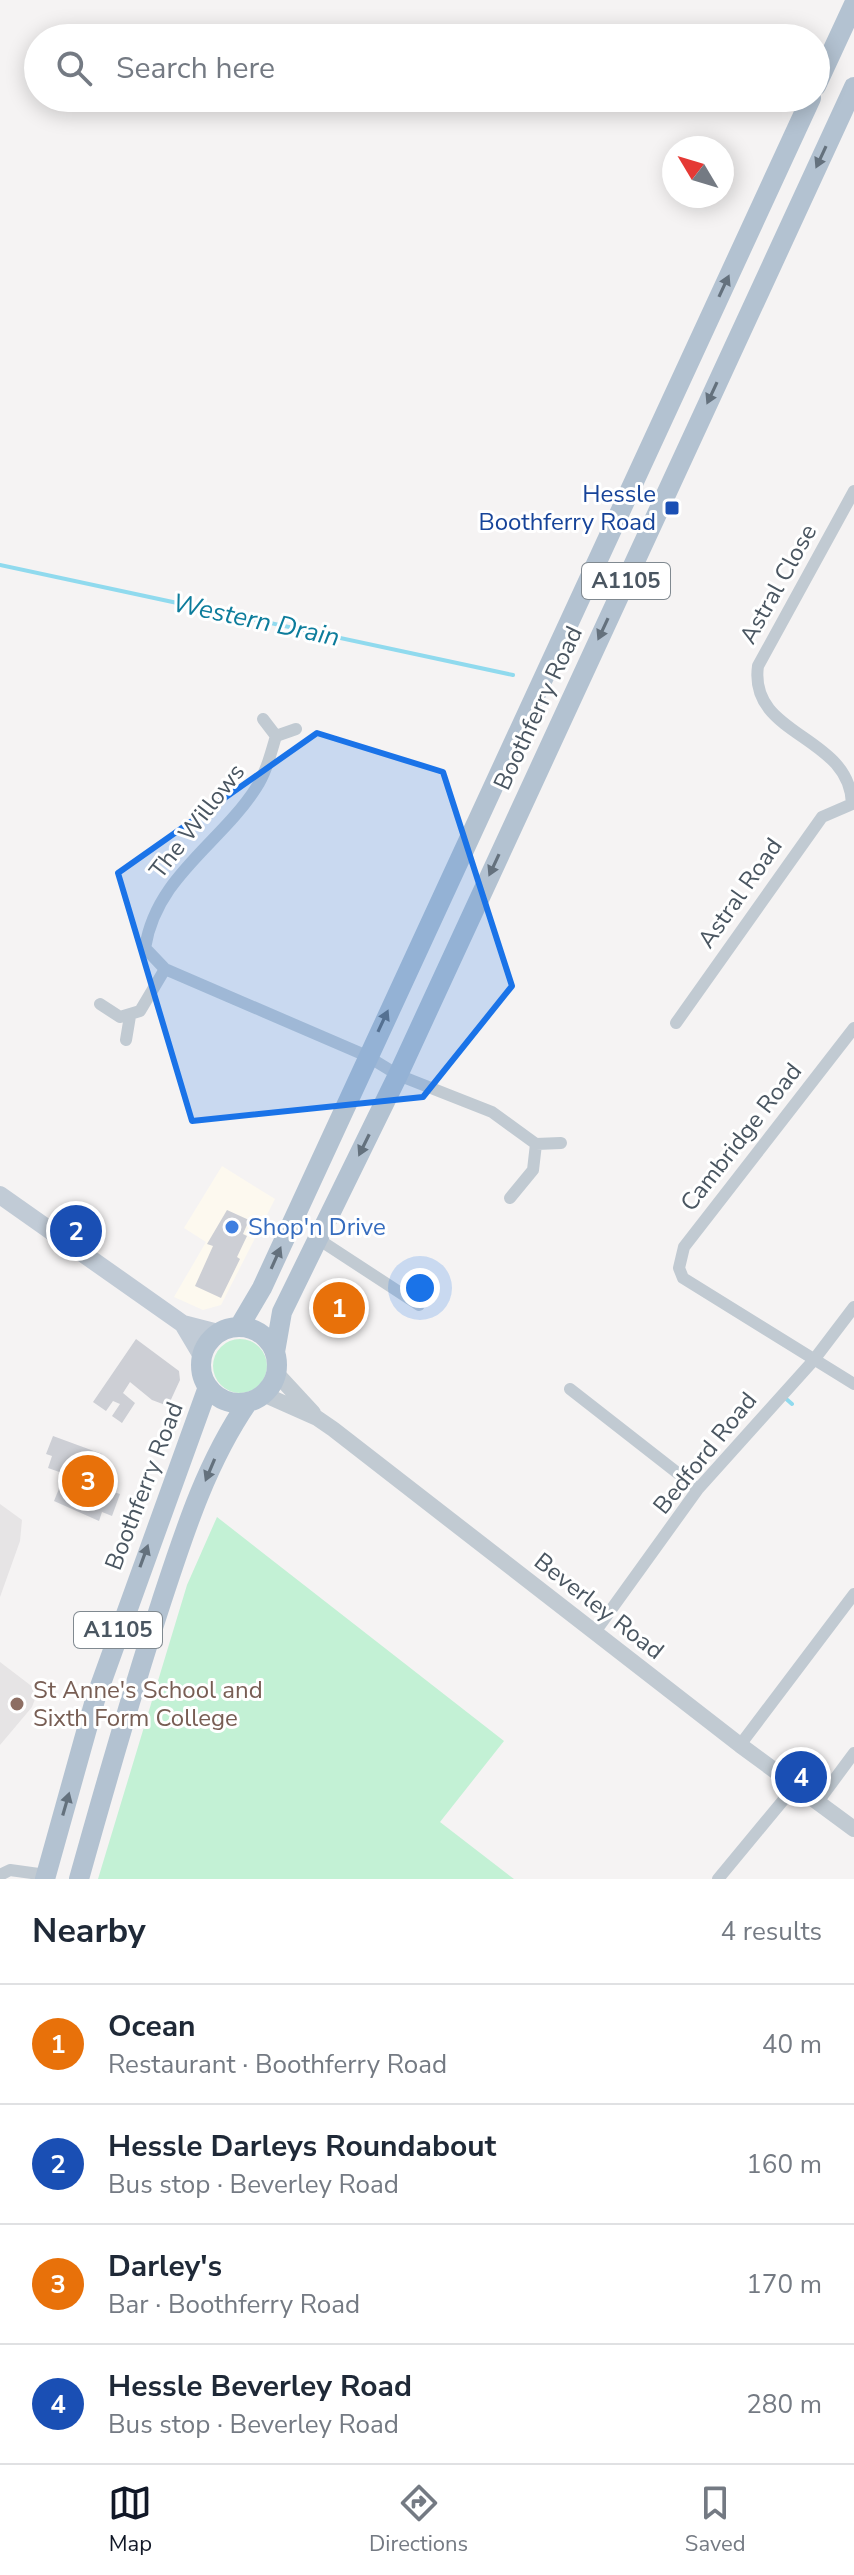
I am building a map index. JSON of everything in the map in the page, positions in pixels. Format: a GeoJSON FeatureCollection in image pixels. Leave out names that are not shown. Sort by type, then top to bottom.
{"type":"FeatureCollection","features":[{"type":"Feature","properties":{"kind":"main road"},"geometry":{"type":"LineString","coordinates":[[830,56],[854,4]]}},
{"type":"Feature","properties":{"kind":"main road","name":"Boothferry Road"},"geometry":{"type":"LineString","coordinates":[[275,1352],[282,1312],[398,1075],[854,87]]}},
{"type":"Feature","properties":{"kind":"main road","name":"Boothferry Road"},"geometry":{"type":"LineString","coordinates":[[239,1327],[262,1288],[805,112]]}},
{"type":"Feature","properties":{"kind":"main road"},"geometry":{"type":"LineString","coordinates":[[0,1195],[183,1324],[218,1333],[239,1327],[261,1333],[275,1352],[276,1373],[256,1398],[226,1401],[208,1387],[203,1377],[202,1356],[183,1324]]}},
{"type":"Feature","properties":{"kind":"main road"},"geometry":{"type":"LineString","coordinates":[[202,1356],[218,1333]]}},
{"type":"Feature","properties":{"kind":"main road","name":"Boothferry Road"},"geometry":{"type":"LineString","coordinates":[[46,1877],[95,1700],[208,1387]]}},
{"type":"Feature","properties":{"kind":"main road","name":"A1105"},"geometry":{"type":"LineString","coordinates":[[79,1879],[122,1722],[189,1520],[225,1436],[256,1398]]}},
{"type":"Feature","properties":{"kind":"street","name":"Astral Close"},"geometry":{"type":"LineString","coordinates":[[853,805],[852,788],[832,757],[772,715],[755,686],[758,666],[854,491]]}},
{"type":"Feature","properties":{"kind":"street"},"geometry":{"type":"LineString","coordinates":[[263,719],[276,736],[296,729]]}},
{"type":"Feature","properties":{"kind":"street","name":"The Willows"},"geometry":{"type":"LineString","coordinates":[[165,969],[145,948],[149,924],[196,853],[257,787],[276,736]]}},
{"type":"Feature","properties":{"kind":"street","name":"Astral Road"},"geometry":{"type":"LineString","coordinates":[[676,1023],[822,817],[853,805]]}},
{"type":"Feature","properties":{"kind":"street"},"geometry":{"type":"LineString","coordinates":[[100,1004],[120,1017],[140,1011],[165,969],[367,1056],[398,1075],[492,1112],[536,1144],[561,1143]]}},
{"type":"Feature","properties":{"kind":"street"},"geometry":{"type":"LineString","coordinates":[[126,1040],[130,1016]]}},
{"type":"Feature","properties":{"kind":"street","name":"Cambridge Road"},"geometry":{"type":"LineString","coordinates":[[813,1361],[683,1278],[679,1268],[684,1247],[854,1028]]}},
{"type":"Feature","properties":{"kind":"street"},"geometry":{"type":"LineString","coordinates":[[510,1198],[533,1170],[536,1144]]}},
{"type":"Feature","properties":{"kind":"street"},"geometry":{"type":"LineString","coordinates":[[318,1239],[419,1305]]}},
{"type":"Feature","properties":{"kind":"street","name":"Bedford Road"},"geometry":{"type":"LineString","coordinates":[[595,1632],[698,1489],[813,1361],[854,1307]]}},
{"type":"Feature","properties":{"kind":"street"},"geometry":{"type":"LineString","coordinates":[[813,1361],[854,1384]]}},
{"type":"Feature","properties":{"kind":"street","name":"Beverley Road"},"geometry":{"type":"LineString","coordinates":[[276,1373],[317,1418],[740,1745],[854,1829]]}},
{"type":"Feature","properties":{"kind":"street"},"geometry":{"type":"LineString","coordinates":[[570,1389],[698,1489]]}},
{"type":"Feature","properties":{"kind":"street","name":"Beverley Road"},"geometry":{"type":"LineString","coordinates":[[256,1398],[317,1418]]}},
{"type":"Feature","properties":{"kind":"street"},"geometry":{"type":"LineString","coordinates":[[740,1745],[854,1594]]}},
{"type":"Feature","properties":{"kind":"street"},"geometry":{"type":"LineString","coordinates":[[817,1803],[854,1753]]}},
{"type":"Feature","properties":{"kind":"street"},"geometry":{"type":"LineString","coordinates":[[718,1879],[795,1786]]}},
{"type":"Feature","properties":{"kind":"street"},"geometry":{"type":"LineString","coordinates":[[0,1875],[10,1870],[46,1877]]}},
{"type":"Feature","properties":{"kind":"highlighted area"},"geometry":{"type":"Polygon","coordinates":[[[317,733],[443,772],[512,986],[423,1097],[192,1121],[118,873],[317,733]]]}},
{"type":"Feature","properties":{"kind":"shaded area"},"geometry":{"type":"Polygon","coordinates":[[[222,1166],[275,1199],[221,1305],[203,1310],[174,1297],[206,1242],[184,1228],[222,1166]]]}},
{"type":"Feature","properties":{"kind":"shaded area"},"geometry":{"type":"Polygon","coordinates":[[[0,1504],[22,1520],[20,1541],[0,1597],[0,1504]]]}},
{"type":"Feature","properties":{"kind":"shaded area","name":"St Anne's School and Sixth Form College"},"geometry":{"type":"Polygon","coordinates":[[[0,1662],[38,1691],[32,1707],[0,1745],[0,1662]]]}},
{"type":"Feature","properties":{"kind":"green space"},"geometry":{"type":"Polygon","coordinates":[[[240,1339],[259,1347],[267,1366],[259,1385],[240,1393],[221,1385],[213,1366],[221,1347],[240,1339]]]}},
{"type":"Feature","properties":{"kind":"green space"},"geometry":{"type":"Polygon","coordinates":[[[217,1517],[504,1741],[440,1822],[514,1879],[98,1879],[187,1585],[217,1517]]]}},
{"type":"Feature","properties":{"kind":"building"},"geometry":{"type":"Polygon","coordinates":[[[227,1210],[249,1220],[243,1234],[247,1236],[237,1257],[240,1259],[221,1298],[195,1286],[213,1246],[207,1244],[227,1210]]]}},
{"type":"Feature","properties":{"kind":"building"},"geometry":{"type":"Polygon","coordinates":[[[136,1339],[179,1371],[180,1380],[168,1406],[152,1400],[130,1382],[123,1393],[135,1403],[122,1423],[112,1416],[120,1404],[113,1401],[106,1411],[93,1402],[136,1339]]]}},
{"type":"Feature","properties":{"kind":"building"},"geometry":{"type":"Polygon","coordinates":[[[53,1436],[102,1454],[95,1471],[115,1478],[114,1492],[120,1494],[112,1516],[102,1512],[99,1521],[54,1501],[65,1474],[48,1468],[52,1456],[46,1454],[53,1436]]]}},
{"type":"Feature","properties":{"kind":"waterway","name":"Western Drain"},"geometry":{"type":"LineString","coordinates":[[0,565],[513,675]]}},
{"type":"Feature","properties":{"kind":"waterway"},"geometry":{"type":"LineString","coordinates":[[784,1397],[792,1404]]}},
{"type":"Feature","properties":{"kind":"place","name":"Hessle Boothferry Road"},"geometry":{"type":"Point","coordinates":[672,508]}},
{"type":"Feature","properties":{"kind":"place","name":"Shop'n Drive"},"geometry":{"type":"Point","coordinates":[232,1227]}},
{"type":"Feature","properties":{"kind":"place","name":"Hessle Darleys Roundabout"},"geometry":{"type":"Point","coordinates":[76,1231]}},
{"type":"Feature","properties":{"kind":"place","name":"Ocean"},"geometry":{"type":"Point","coordinates":[339,1308]}},
{"type":"Feature","properties":{"kind":"place","name":"Darley's"},"geometry":{"type":"Point","coordinates":[88,1481]}},
{"type":"Feature","properties":{"kind":"place","name":"St Anne's School and Sixth Form College"},"geometry":{"type":"Point","coordinates":[17,1704]}},
{"type":"Feature","properties":{"kind":"place","name":"Hessle Beverley Road"},"geometry":{"type":"Point","coordinates":[801,1777]}}]}
